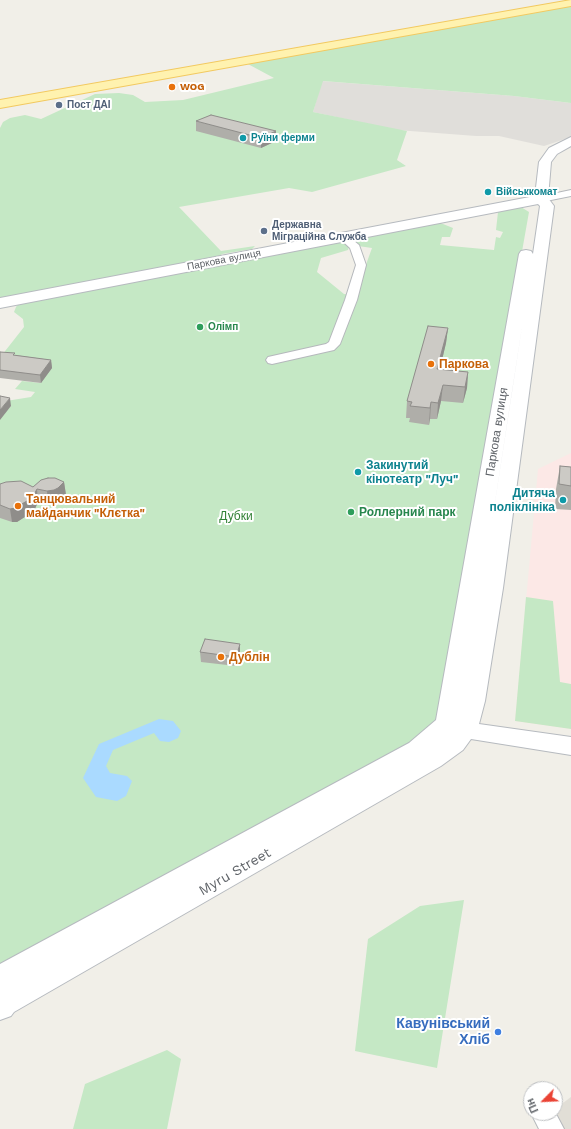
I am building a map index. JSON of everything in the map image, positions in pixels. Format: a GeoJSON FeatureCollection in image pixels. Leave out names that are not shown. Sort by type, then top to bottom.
{"type":"FeatureCollection","features":[{"type":"Feature","properties":{"kind":"main road"},"geometry":{"type":"LineString","coordinates":[[462,22],[526,0]]}},
{"type":"Feature","properties":{"kind":"main road"},"geometry":{"type":"LineString","coordinates":[[0,104],[571,3]]}},
{"type":"Feature","properties":{"kind":"street"},"geometry":{"type":"LineString","coordinates":[[571,141],[553,151],[545,162],[541,199],[571,193]]}},
{"type":"Feature","properties":{"kind":"street","name":"Паркова вулиця"},"geometry":{"type":"LineString","coordinates":[[0,303],[541,199]]}},
{"type":"Feature","properties":{"kind":"street","name":"Паркова вулиця"},"geometry":{"type":"LineString","coordinates":[[418,749],[453,731],[448,724],[534,207],[541,199]]}},
{"type":"Feature","properties":{"kind":"street"},"geometry":{"type":"LineString","coordinates":[[272,360],[330,347],[334,344],[352,300],[361,265],[355,247],[344,238]]}},
{"type":"Feature","properties":{"kind":"street"},"geometry":{"type":"LineString","coordinates":[[453,731],[571,746]]}},
{"type":"Feature","properties":{"kind":"street","name":"Myru Street"},"geometry":{"type":"LineString","coordinates":[[0,1007],[3,1003],[432,760],[454,744],[453,731]]}},
{"type":"Feature","properties":{"kind":"street","name":"Myru Street"},"geometry":{"type":"LineString","coordinates":[[0,978],[418,749]]}},
{"type":"Feature","properties":{"kind":"shaded area"},"geometry":{"type":"Polygon","coordinates":[[[322,81],[514,96],[571,103],[571,137],[544,146],[499,136],[476,136],[397,130],[313,112],[322,81]]]}},
{"type":"Feature","properties":{"kind":"shaded area"},"geometry":{"type":"Polygon","coordinates":[[[571,453],[571,729],[515,721],[538,469],[571,453]]]}},
{"type":"Feature","properties":{"kind":"shaded area"},"geometry":{"type":"Polygon","coordinates":[[[571,1097],[571,1129],[563,1129],[559,1121],[563,1121],[563,1103],[571,1097]]]}},
{"type":"Feature","properties":{"kind":"green space"},"geometry":{"type":"Polygon","coordinates":[[[571,5],[571,103],[514,96],[323,81],[313,112],[407,131],[397,160],[406,166],[312,192],[289,188],[179,207],[221,251],[255,246],[252,249],[222,254],[218,258],[0,300],[0,128],[3,122],[10,118],[25,115],[41,119],[95,94],[119,93],[133,95],[145,102],[183,100],[274,78],[246,63],[571,5]]]}},
{"type":"Feature","properties":{"kind":"green space","name":"Дубки"},"geometry":{"type":"Polygon","coordinates":[[[521,207],[529,212],[439,720],[424,736],[0,976],[0,418],[11,406],[6,401],[31,397],[35,392],[15,389],[22,381],[41,383],[2,355],[24,327],[23,319],[14,312],[16,307],[19,303],[263,255],[280,255],[282,251],[341,241],[349,247],[348,250],[321,258],[317,272],[344,294],[355,295],[372,248],[358,246],[350,240],[438,222],[453,228],[450,237],[442,237],[440,245],[494,250],[496,237],[500,238],[503,232],[496,230],[498,212],[507,208],[521,207]]]}},
{"type":"Feature","properties":{"kind":"green space"},"geometry":{"type":"Polygon","coordinates":[[[526,597],[553,601],[560,682],[571,684],[571,729],[515,721],[526,597]]]}},
{"type":"Feature","properties":{"kind":"green space"},"geometry":{"type":"Polygon","coordinates":[[[464,900],[437,1068],[355,1051],[368,939],[420,906],[464,900]]]}},
{"type":"Feature","properties":{"kind":"green space"},"geometry":{"type":"Polygon","coordinates":[[[167,1050],[181,1059],[167,1129],[73,1129],[85,1084],[167,1050]]]}},
{"type":"Feature","properties":{"kind":"water"},"geometry":{"type":"Polygon","coordinates":[[[159,719],[173,721],[181,731],[178,738],[169,742],[160,741],[154,733],[113,750],[106,766],[110,773],[127,776],[132,781],[126,796],[117,801],[96,797],[83,778],[99,744],[159,719]]]}},
{"type":"Feature","properties":{"kind":"building"},"geometry":{"type":"Polygon","coordinates":[[[211,115],[276,131],[261,138],[196,121],[211,115]]]}},
{"type":"Feature","properties":{"kind":"building"},"geometry":{"type":"Polygon","coordinates":[[[428,326],[448,328],[437,369],[468,372],[465,387],[443,385],[438,403],[431,402],[430,408],[410,406],[412,402],[407,401],[428,326]]]}},
{"type":"Feature","properties":{"kind":"building"},"geometry":{"type":"Polygon","coordinates":[[[0,352],[15,353],[13,355],[51,360],[40,375],[0,370],[0,352]]]}},
{"type":"Feature","properties":{"kind":"building"},"geometry":{"type":"Polygon","coordinates":[[[0,396],[10,398],[0,410],[0,396]]]}},
{"type":"Feature","properties":{"kind":"building"},"geometry":{"type":"Polygon","coordinates":[[[560,466],[571,467],[571,486],[559,484],[560,466]]]}},
{"type":"Feature","properties":{"kind":"building"},"geometry":{"type":"Polygon","coordinates":[[[55,478],[64,482],[54,490],[47,491],[37,489],[32,498],[15,508],[10,509],[0,505],[0,484],[21,481],[33,487],[41,480],[55,478]]]}},
{"type":"Feature","properties":{"kind":"building"},"geometry":{"type":"Polygon","coordinates":[[[205,639],[240,644],[236,657],[200,652],[205,639]]]}},
{"type":"Feature","properties":{"kind":"place","name":"WOG"},"geometry":{"type":"Point","coordinates":[172,87]}},
{"type":"Feature","properties":{"kind":"place","name":"Пост ДАІ"},"geometry":{"type":"Point","coordinates":[59,105]}},
{"type":"Feature","properties":{"kind":"place","name":"Руїни ферми"},"geometry":{"type":"Point","coordinates":[243,138]}},
{"type":"Feature","properties":{"kind":"place","name":"Військкомат"},"geometry":{"type":"Point","coordinates":[488,192]}},
{"type":"Feature","properties":{"kind":"place","name":"Державна Міграційна Служба"},"geometry":{"type":"Point","coordinates":[264,231]}},
{"type":"Feature","properties":{"kind":"place","name":"Олімп"},"geometry":{"type":"Point","coordinates":[200,327]}},
{"type":"Feature","properties":{"kind":"place","name":"Паркова"},"geometry":{"type":"Point","coordinates":[431,364]}},
{"type":"Feature","properties":{"kind":"place","name":"Закинутий кінотеатр \"Луч\""},"geometry":{"type":"Point","coordinates":[358,472]}},
{"type":"Feature","properties":{"kind":"place","name":"Дитяча поліклініка"},"geometry":{"type":"Point","coordinates":[563,500]}},
{"type":"Feature","properties":{"kind":"place","name":"Танцювальний майданчик \"Клєтка\""},"geometry":{"type":"Point","coordinates":[18,506]}},
{"type":"Feature","properties":{"kind":"place","name":"Роллерний парк"},"geometry":{"type":"Point","coordinates":[351,512]}},
{"type":"Feature","properties":{"kind":"place","name":"Дублін"},"geometry":{"type":"Point","coordinates":[221,657]}},
{"type":"Feature","properties":{"kind":"place","name":"Кавунівський Хліб"},"geometry":{"type":"Point","coordinates":[498,1032]}}]}
